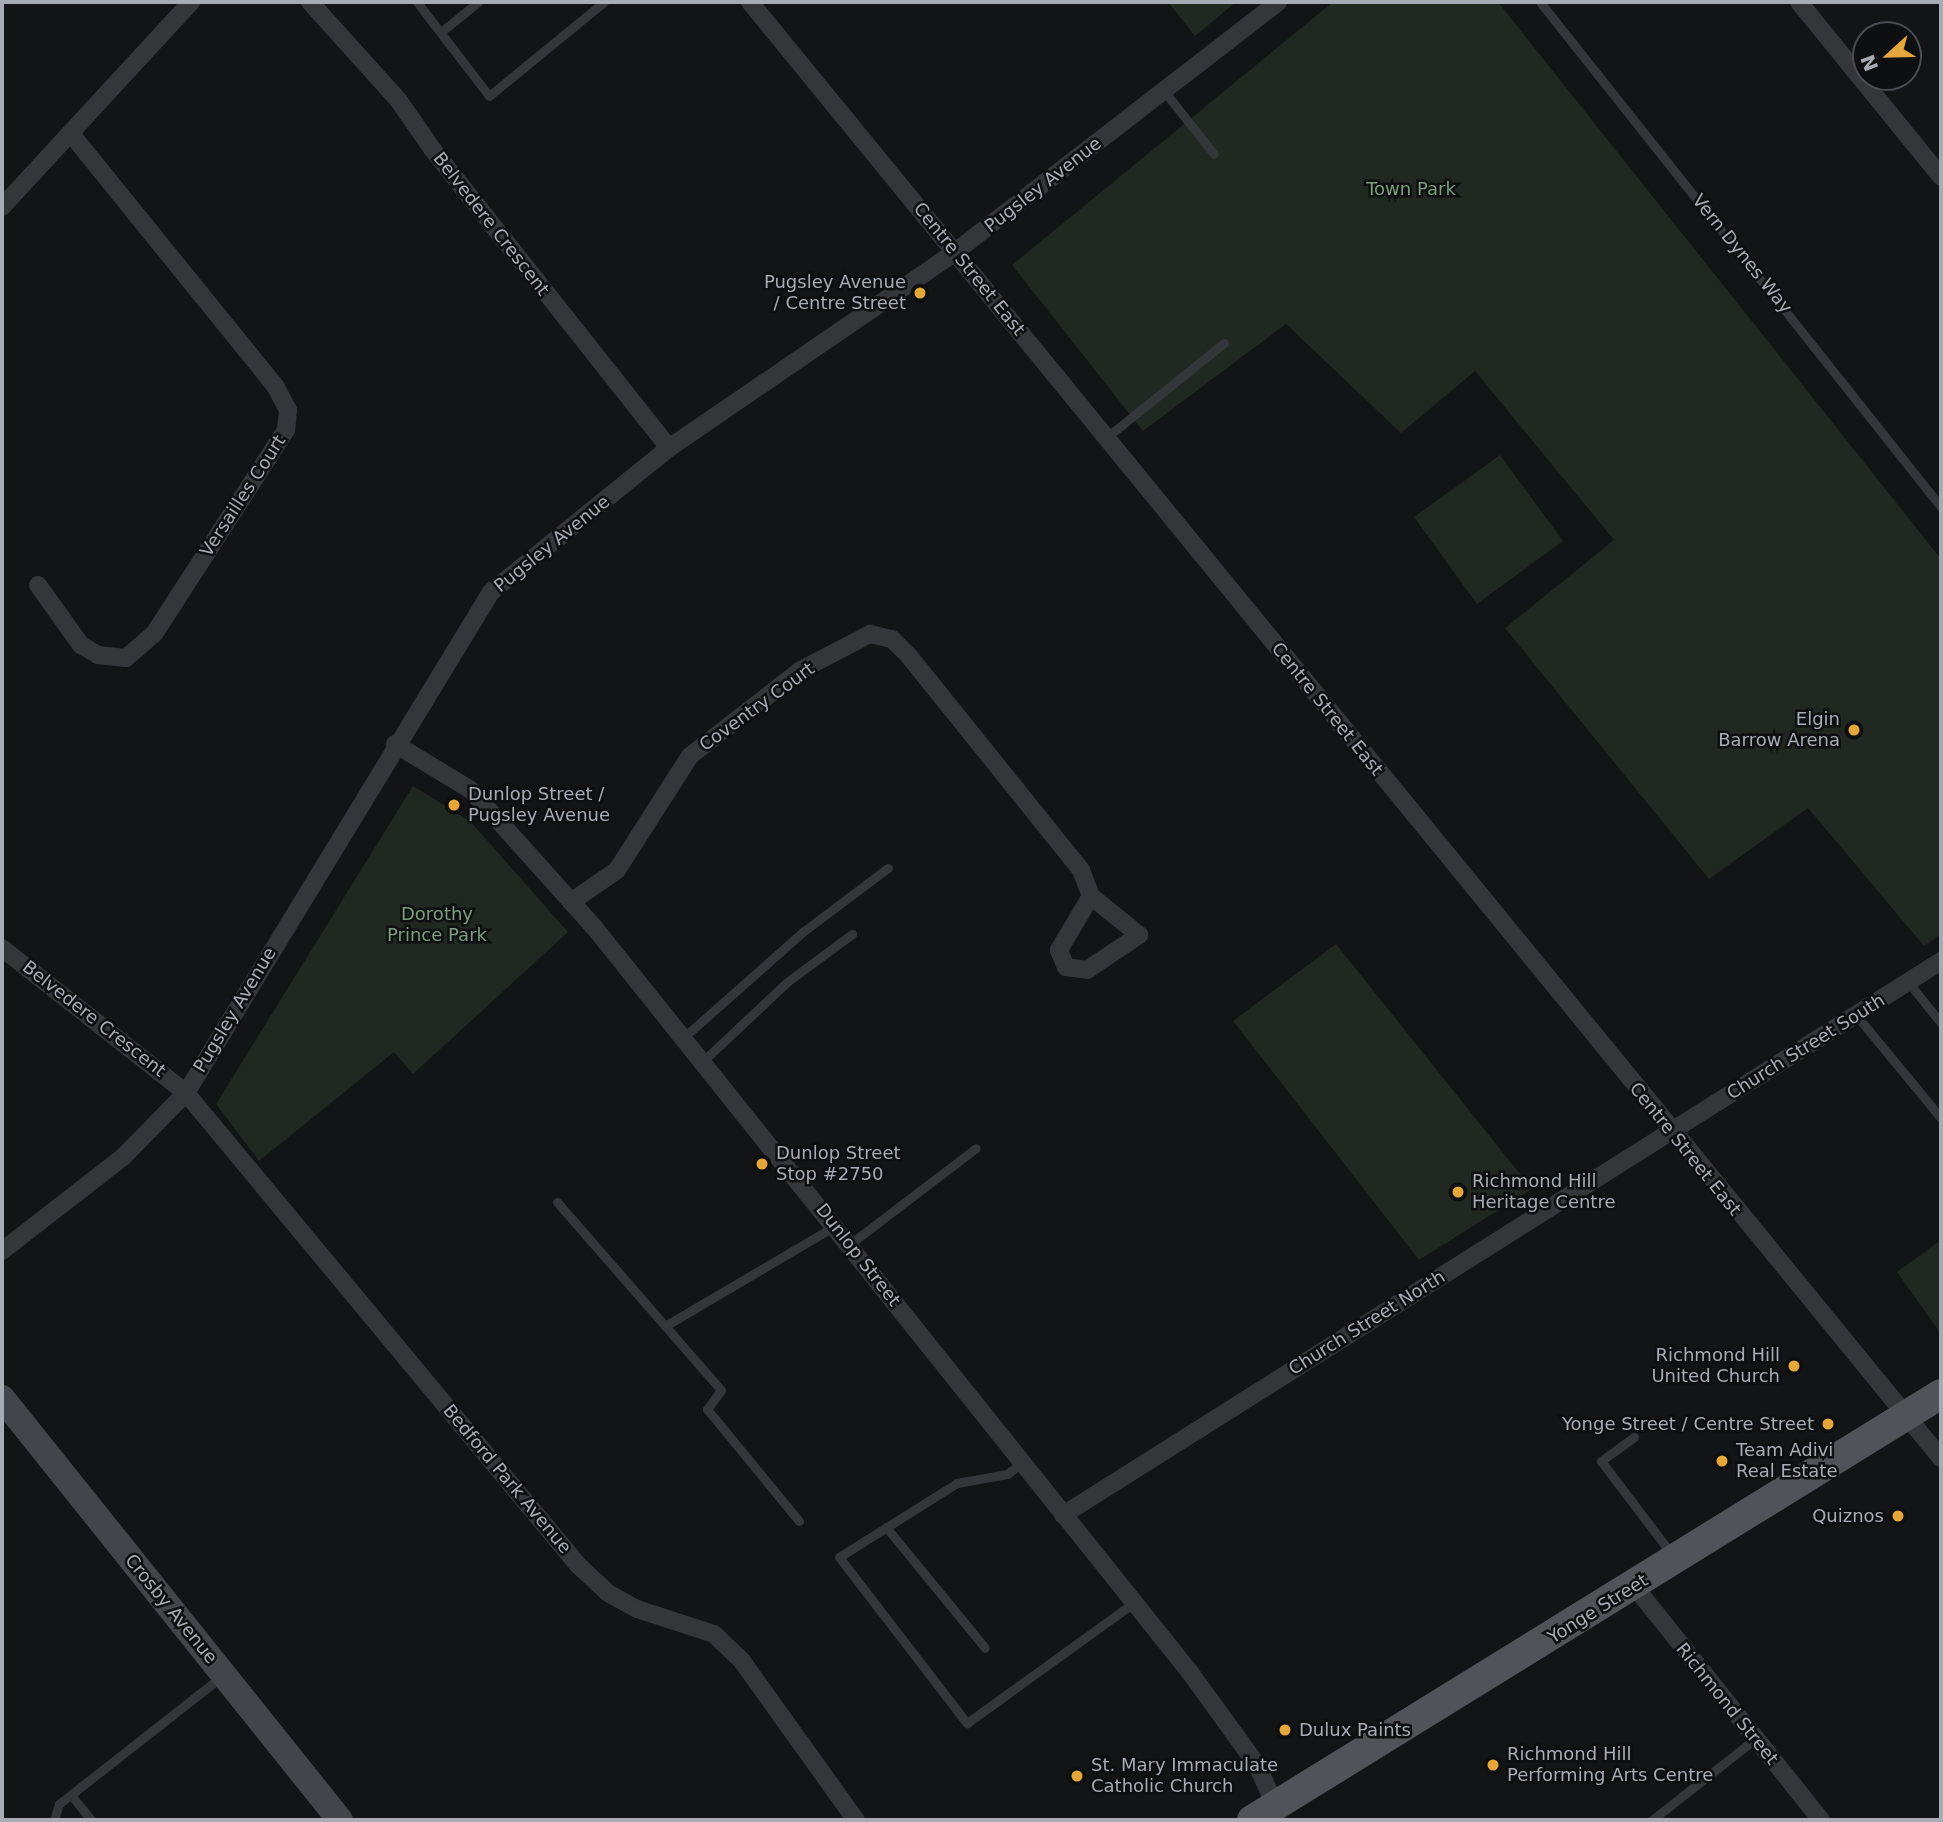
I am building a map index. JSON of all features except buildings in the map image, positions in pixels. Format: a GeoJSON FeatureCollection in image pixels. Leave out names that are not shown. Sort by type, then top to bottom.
{"type":"FeatureCollection","features":[{"type":"Feature","properties":{"kind":"main road","name":"Yonge Street"},"geometry":{"type":"LineString","coordinates":[[1271,1816],[1941,1394]]}},
{"type":"Feature","properties":{"kind":"street"},"geometry":{"type":"LineString","coordinates":[[2,207],[72,135],[191,2]]}},
{"type":"Feature","properties":{"kind":"street","name":"Belvedere Crescent"},"geometry":{"type":"LineString","coordinates":[[310,2],[399,101],[433,150],[669,449]]}},
{"type":"Feature","properties":{"kind":"street","name":"Centre Street East"},"geometry":{"type":"LineString","coordinates":[[750,2],[1671,1133],[1941,1458]]}},
{"type":"Feature","properties":{"kind":"street","name":"Pugsley Avenue"},"geometry":{"type":"LineString","coordinates":[[2,1251],[123,1157],[186,1093],[395,744],[491,592],[669,449],[955,253],[1278,2]]}},
{"type":"Feature","properties":{"kind":"street"},"geometry":{"type":"LineString","coordinates":[[1799,2],[1941,177]]}},
{"type":"Feature","properties":{"kind":"street","name":"Versailles Court"},"geometry":{"type":"LineString","coordinates":[[38,585],[81,645],[98,655],[126,658],[154,634],[286,430],[288,410],[276,387],[72,135]]}},
{"type":"Feature","properties":{"kind":"street","name":"Coventry Court"},"geometry":{"type":"LineString","coordinates":[[571,902],[617,870],[690,756],[801,670],[870,634],[892,639],[909,656],[1080,870],[1091,896],[1139,935],[1087,970],[1066,967],[1059,950],[1091,896]]}},
{"type":"Feature","properties":{"kind":"street","name":"Dunlop Street"},"geometry":{"type":"LineString","coordinates":[[395,744],[471,790],[571,902],[703,1060],[1023,1462],[1132,1604],[1189,1671],[1257,1765],[1271,1816]]}},
{"type":"Feature","properties":{"kind":"street","name":"Belvedere Crescent"},"geometry":{"type":"LineString","coordinates":[[2,948],[186,1093]]}},
{"type":"Feature","properties":{"kind":"street","name":"Church Street South"},"geometry":{"type":"LineString","coordinates":[[1671,1133],[1941,961]]}},
{"type":"Feature","properties":{"kind":"street","name":"Bedford Park Avenue"},"geometry":{"type":"LineString","coordinates":[[186,1093],[578,1565],[608,1593],[637,1609],[714,1634],[771,1696],[856,1820]]}},
{"type":"Feature","properties":{"kind":"street","name":"Church Street North"},"geometry":{"type":"LineString","coordinates":[[1063,1515],[1671,1133]]}},
{"type":"Feature","properties":{"kind":"street","name":"Crosby Avenue"},"geometry":{"type":"LineString","coordinates":[[2,1398],[340,1820]]}},
{"type":"Feature","properties":{"kind":"street","name":"Richmond Street"},"geometry":{"type":"LineString","coordinates":[[1635,1587],[1821,1820]]}},
{"type":"Feature","properties":{"kind":"lane"},"geometry":{"type":"LineString","coordinates":[[417,2],[489,96],[604,2]]}},
{"type":"Feature","properties":{"kind":"lane"},"geometry":{"type":"LineString","coordinates":[[440,32],[478,2]]}},
{"type":"Feature","properties":{"kind":"lane","name":"Vern Dynes Way"},"geometry":{"type":"LineString","coordinates":[[1541,2],[1941,507]]}},
{"type":"Feature","properties":{"kind":"lane"},"geometry":{"type":"LineString","coordinates":[[1164,91],[1214,154]]}},
{"type":"Feature","properties":{"kind":"lane"},"geometry":{"type":"LineString","coordinates":[[1107,438],[1224,343]]}},
{"type":"Feature","properties":{"kind":"lane"},"geometry":{"type":"LineString","coordinates":[[684,1037],[804,931],[888,868]]}},
{"type":"Feature","properties":{"kind":"lane"},"geometry":{"type":"LineString","coordinates":[[703,1060],[787,982],[852,934]]}},
{"type":"Feature","properties":{"kind":"lane"},"geometry":{"type":"LineString","coordinates":[[1908,982],[1941,1023]]}},
{"type":"Feature","properties":{"kind":"lane"},"geometry":{"type":"LineString","coordinates":[[1856,1015],[1941,1118]]}},
{"type":"Feature","properties":{"kind":"lane"},"geometry":{"type":"LineString","coordinates":[[850,1244],[976,1148]]}},
{"type":"Feature","properties":{"kind":"lane"},"geometry":{"type":"LineString","coordinates":[[557,1202],[721,1390],[707,1409],[799,1521]]}},
{"type":"Feature","properties":{"kind":"lane"},"geometry":{"type":"LineString","coordinates":[[665,1326],[836,1226]]}},
{"type":"Feature","properties":{"kind":"lane"},"geometry":{"type":"LineString","coordinates":[[1634,1437],[1601,1461],[1676,1560]]}},
{"type":"Feature","properties":{"kind":"lane"},"geometry":{"type":"LineString","coordinates":[[1023,1462],[1007,1474],[957,1483],[839,1557],[967,1723],[1132,1604]]}},
{"type":"Feature","properties":{"kind":"lane"},"geometry":{"type":"LineString","coordinates":[[886,1527],[985,1648]]}},
{"type":"Feature","properties":{"kind":"lane"},"geometry":{"type":"LineString","coordinates":[[54,1820],[59,1804],[224,1675]]}},
{"type":"Feature","properties":{"kind":"lane"},"geometry":{"type":"LineString","coordinates":[[1652,1820],[1755,1739]]}},
{"type":"Feature","properties":{"kind":"lane"},"geometry":{"type":"LineString","coordinates":[[71,1795],[91,1820]]}},
{"type":"Feature","properties":{"kind":"green space"},"geometry":{"type":"Polygon","coordinates":[[[1168,2],[1236,2],[1195,36],[1168,2]]]}},
{"type":"Feature","properties":{"kind":"green space","name":"Town Park"},"geometry":{"type":"Polygon","coordinates":[[[1333,2],[1498,2],[1941,559],[1941,934],[1924,946],[1808,808],[1709,879],[1505,628],[1614,540],[1475,371],[1401,433],[1286,324],[1143,431],[1012,265],[1333,2]]]}},
{"type":"Feature","properties":{"kind":"green space"},"geometry":{"type":"Polygon","coordinates":[[[1500,455],[1563,541],[1477,604],[1414,517],[1500,455]]]}},
{"type":"Feature","properties":{"kind":"green space","name":"Dorothy Prince Park"},"geometry":{"type":"Polygon","coordinates":[[[413,786],[470,821],[568,932],[413,1074],[394,1052],[259,1161],[216,1104],[413,786]]]}},
{"type":"Feature","properties":{"kind":"green space"},"geometry":{"type":"Polygon","coordinates":[[[1336,944],[1532,1189],[1419,1260],[1233,1021],[1336,944]]]}},
{"type":"Feature","properties":{"kind":"green space"},"geometry":{"type":"Polygon","coordinates":[[[1938,1242],[1941,1247],[1941,1334],[1897,1272],[1938,1242]]]}},
{"type":"Feature","properties":{"kind":"place","name":"Pugsley Avenue / Centre Street"},"geometry":{"type":"Point","coordinates":[920,293]}},
{"type":"Feature","properties":{"kind":"place","name":"Elgin Barrow Arena"},"geometry":{"type":"Point","coordinates":[1854,730]}},
{"type":"Feature","properties":{"kind":"place","name":"Dunlop Street / Pugsley Avenue"},"geometry":{"type":"Point","coordinates":[454,805]}},
{"type":"Feature","properties":{"kind":"place","name":"Dunlop Street Stop #2750"},"geometry":{"type":"Point","coordinates":[762,1164]}},
{"type":"Feature","properties":{"kind":"place","name":"Richmond Hill Heritage Centre"},"geometry":{"type":"Point","coordinates":[1458,1192]}},
{"type":"Feature","properties":{"kind":"place","name":"Richmond Hill United Church"},"geometry":{"type":"Point","coordinates":[1794,1366]}},
{"type":"Feature","properties":{"kind":"place","name":"Yonge Street / Centre Street"},"geometry":{"type":"Point","coordinates":[1828,1424]}},
{"type":"Feature","properties":{"kind":"place","name":"Team Adivi Real Estate"},"geometry":{"type":"Point","coordinates":[1722,1461]}},
{"type":"Feature","properties":{"kind":"place","name":"Quiznos"},"geometry":{"type":"Point","coordinates":[1898,1516]}},
{"type":"Feature","properties":{"kind":"place","name":"Dulux Paints"},"geometry":{"type":"Point","coordinates":[1285,1730]}},
{"type":"Feature","properties":{"kind":"place","name":"Richmond Hill Performing Arts Centre"},"geometry":{"type":"Point","coordinates":[1493,1765]}},
{"type":"Feature","properties":{"kind":"place","name":"St. Mary Immaculate Catholic Church"},"geometry":{"type":"Point","coordinates":[1077,1776]}}]}
